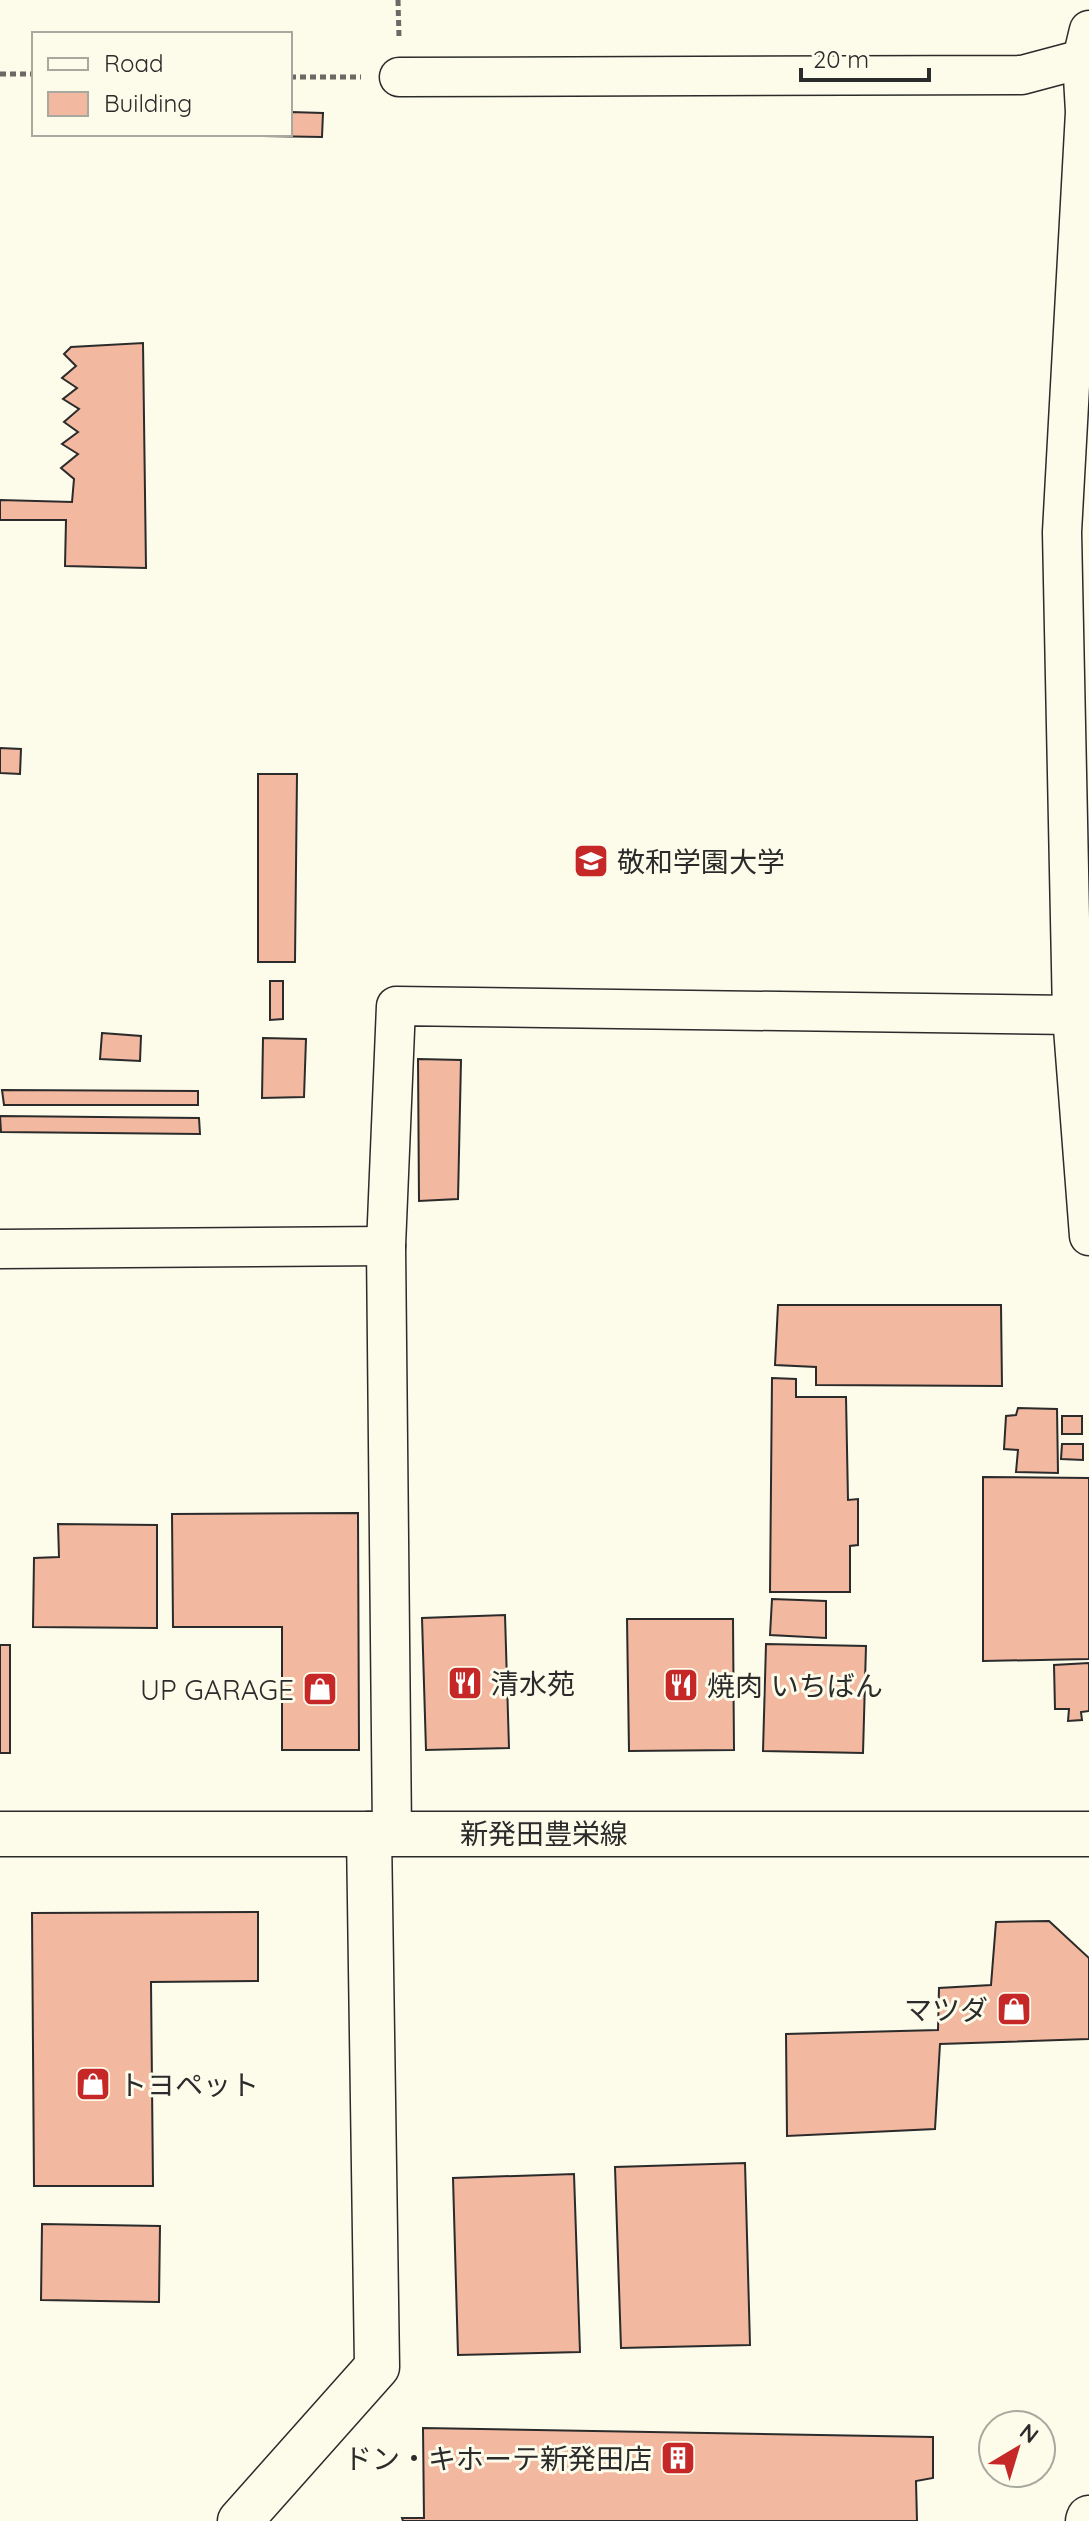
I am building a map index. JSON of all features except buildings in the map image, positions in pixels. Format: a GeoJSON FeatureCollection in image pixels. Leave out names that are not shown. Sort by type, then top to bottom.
{"type":"FeatureCollection","features":[{"type":"Feature","properties":{"kind":"main road"},"geometry":{"type":"LineString","coordinates":[[240,2521],[377,2367],[380,1833]]}},
{"type":"Feature","properties":{"kind":"main road","name":"新発田豊栄線"},"geometry":{"type":"LineString","coordinates":[[0,1834],[1089,1834]]}},
{"type":"Feature","properties":{"kind":"street"},"geometry":{"type":"LineString","coordinates":[[399,77],[1022,75],[1086,44],[1075,531],[1072,1015],[1089,1236]]}},
{"type":"Feature","properties":{"kind":"street"},"geometry":{"type":"LineString","coordinates":[[380,1833],[386,1246],[396,1006],[1072,1015]]}},
{"type":"Feature","properties":{"kind":"street"},"geometry":{"type":"LineString","coordinates":[[0,1249],[386,1246]]}},
{"type":"Feature","properties":{"kind":"path"},"geometry":{"type":"LineString","coordinates":[[0,74],[32,74]]}},
{"type":"Feature","properties":{"kind":"path"},"geometry":{"type":"LineString","coordinates":[[292,77],[399,77]]}},
{"type":"Feature","properties":{"kind":"place","name":"敬和学園大学"},"geometry":{"type":"Point","coordinates":[591,861]}},
{"type":"Feature","properties":{"kind":"place","name":"清水苑"},"geometry":{"type":"Point","coordinates":[465,1683]}},
{"type":"Feature","properties":{"kind":"place","name":"焼肉 いちばん"},"geometry":{"type":"Point","coordinates":[681,1685]}},
{"type":"Feature","properties":{"kind":"place","name":"UP GARAGE"},"geometry":{"type":"Point","coordinates":[320,1689]}},
{"type":"Feature","properties":{"kind":"place","name":"マツダ"},"geometry":{"type":"Point","coordinates":[1014,2009]}},
{"type":"Feature","properties":{"kind":"place","name":"トヨペット"},"geometry":{"type":"Point","coordinates":[93,2084]}},
{"type":"Feature","properties":{"kind":"place","name":"ドン・キホーテ新発田店"},"geometry":{"type":"Point","coordinates":[678,2458]}}]}
